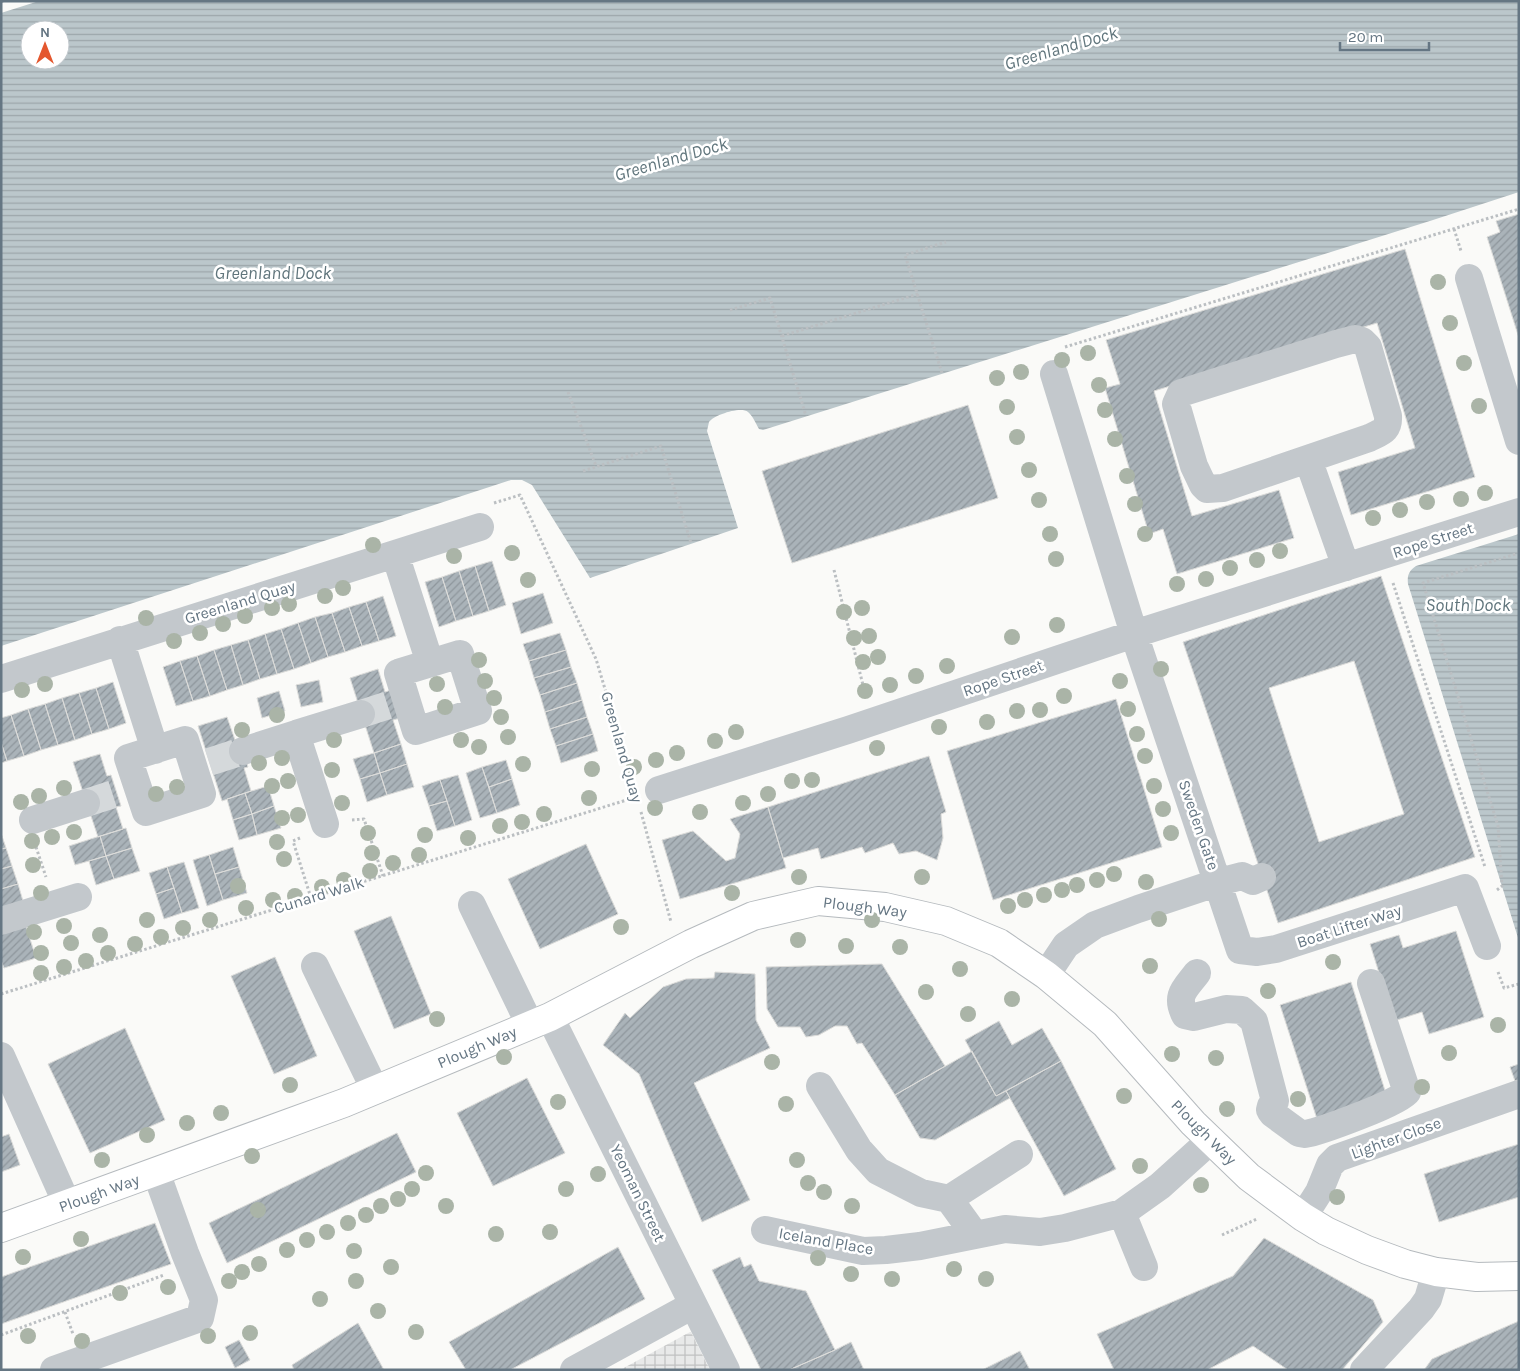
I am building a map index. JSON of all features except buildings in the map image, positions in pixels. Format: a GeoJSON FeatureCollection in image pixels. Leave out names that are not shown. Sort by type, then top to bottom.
{"type":"FeatureCollection","features":[{"type":"Feature","properties":{"kind":"main road","name":"Plough Way"},"geometry":{"type":"LineString","coordinates":[[1,1228],[344,1103],[540,1021],[691,944],[753,916],[818,901],[885,907],[946,921],[999,943],[1046,975],[1104,1024],[1193,1123],[1250,1177],[1303,1217],[1326,1231],[1404,1264],[1436,1272],[1478,1277],[1519,1276]]}},
{"type":"Feature","properties":{"kind":"street"},"geometry":{"type":"LineString","coordinates":[[1469,278],[1519,441]]}},
{"type":"Feature","properties":{"kind":"street"},"geometry":{"type":"LineString","coordinates":[[1355,339],[1362,341],[1368,347],[1388,416],[1388,424],[1385,429],[1369,438],[1308,459],[1222,488],[1208,489],[1203,485],[1194,466],[1176,404],[1180,393],[1336,344],[1355,339]]}},
{"type":"Feature","properties":{"kind":"street","name":"Sweden Gate"},"geometry":{"type":"LineString","coordinates":[[1046,975],[1066,945],[1095,925],[1245,874],[1134,634],[1054,374]]}},
{"type":"Feature","properties":{"kind":"street"},"geometry":{"type":"LineString","coordinates":[[1308,459],[1346,567]]}},
{"type":"Feature","properties":{"kind":"street","name":"Rope Street"},"geometry":{"type":"LineString","coordinates":[[642,795],[848,730],[1134,634],[1519,512]]}},
{"type":"Feature","properties":{"kind":"street","name":"Greenland Quay"},"geometry":{"type":"LineString","coordinates":[[1,679],[480,527]]}},
{"type":"Feature","properties":{"kind":"street"},"geometry":{"type":"LineString","coordinates":[[395,554],[430,663]]}},
{"type":"Feature","properties":{"kind":"street"},"geometry":{"type":"LineString","coordinates":[[120,640],[155,750]]}},
{"type":"Feature","properties":{"kind":"street"},"geometry":{"type":"LineString","coordinates":[[460,654],[478,711],[416,731],[400,701],[398,673],[430,663],[460,654]]}},
{"type":"Feature","properties":{"kind":"street"},"geometry":{"type":"LineString","coordinates":[[243,751],[361,714]]}},
{"type":"Feature","properties":{"kind":"street"},"geometry":{"type":"LineString","coordinates":[[296,734],[325,824]]}},
{"type":"Feature","properties":{"kind":"street"},"geometry":{"type":"LineString","coordinates":[[185,740],[202,764],[202,794],[146,812],[127,790],[128,758],[155,750],[185,740]]}},
{"type":"Feature","properties":{"kind":"street"},"geometry":{"type":"LineString","coordinates":[[33,820],[86,802]]}},
{"type":"Feature","properties":{"kind":"street","name":"Boat Lifter Way"},"geometry":{"type":"LineString","coordinates":[[1245,874],[1240,950],[1258,952],[1276,949],[1465,888],[1487,946]]}},
{"type":"Feature","properties":{"kind":"street"},"geometry":{"type":"LineString","coordinates":[[1,922],[66,901]]}},
{"type":"Feature","properties":{"kind":"street","name":"Yeoman Street"},"geometry":{"type":"LineString","coordinates":[[472,905],[540,1021],[726,1370]]}},
{"type":"Feature","properties":{"kind":"street"},"geometry":{"type":"LineString","coordinates":[[315,966],[374,1090]]}},
{"type":"Feature","properties":{"kind":"street"},"geometry":{"type":"LineString","coordinates":[[1197,973],[1180,996],[1180,1005],[1184,1015],[1194,1017],[1226,1009],[1242,1010],[1254,1022],[1275,1100],[1270,1110],[1298,1133],[1305,1134],[1384,1106],[1402,1098],[1407,1092],[1371,983]]}},
{"type":"Feature","properties":{"kind":"street"},"geometry":{"type":"LineString","coordinates":[[1,1056],[67,1204]]}},
{"type":"Feature","properties":{"kind":"street"},"geometry":{"type":"LineString","coordinates":[[820,1086],[859,1150],[878,1171],[921,1193],[949,1199],[975,1234]]}},
{"type":"Feature","properties":{"kind":"street","name":"Lighter Close"},"geometry":{"type":"LineString","coordinates":[[1303,1217],[1319,1192],[1330,1165],[1337,1158],[1519,1094]]}},
{"type":"Feature","properties":{"kind":"street","name":"Iceland Place"},"geometry":{"type":"LineString","coordinates":[[765,1230],[863,1251],[920,1246],[1005,1229],[1040,1232],[1122,1213],[1160,1186],[1211,1140]]}},
{"type":"Feature","properties":{"kind":"street"},"geometry":{"type":"LineString","coordinates":[[949,1199],[1019,1154]]}},
{"type":"Feature","properties":{"kind":"street"},"geometry":{"type":"LineString","coordinates":[[54,1370],[200,1318],[204,1300],[156,1172]]}},
{"type":"Feature","properties":{"kind":"street"},"geometry":{"type":"LineString","coordinates":[[1122,1213],[1144,1268]]}},
{"type":"Feature","properties":{"kind":"street"},"geometry":{"type":"LineString","coordinates":[[1364,1370],[1421,1309],[1428,1299],[1436,1272]]}},
{"type":"Feature","properties":{"kind":"street"},"geometry":{"type":"LineString","coordinates":[[574,1370],[693,1305]]}},
{"type":"Feature","properties":{"kind":"path"},"geometry":{"type":"LineString","coordinates":[[1054,374],[1048,353],[1519,209]]}},
{"type":"Feature","properties":{"kind":"path"},"geometry":{"type":"LineString","coordinates":[[942,374],[905,255],[946,242]]}},
{"type":"Feature","properties":{"kind":"path"},"geometry":{"type":"LineString","coordinates":[[782,336],[918,294]]}},
{"type":"Feature","properties":{"kind":"path"},"geometry":{"type":"LineString","coordinates":[[730,310],[770,298],[806,416]]}},
{"type":"Feature","properties":{"kind":"path"},"geometry":{"type":"LineString","coordinates":[[568,392],[596,466]]}},
{"type":"Feature","properties":{"kind":"path"},"geometry":{"type":"LineString","coordinates":[[583,471],[661,446],[691,543]]}},
{"type":"Feature","properties":{"kind":"path","name":"Greenland Quay"},"geometry":{"type":"LineString","coordinates":[[520,495],[596,659],[642,795],[670,921],[691,944]]}},
{"type":"Feature","properties":{"kind":"path"},"geometry":{"type":"LineString","coordinates":[[1502,886],[1498,826],[1423,583],[1519,554]]}},
{"type":"Feature","properties":{"kind":"path"},"geometry":{"type":"LineString","coordinates":[[1384,556],[1487,873]]}},
{"type":"Feature","properties":{"kind":"path"},"geometry":{"type":"LineString","coordinates":[[834,570],[866,700]]}},
{"type":"Feature","properties":{"kind":"path","name":"Cunard Walk"},"geometry":{"type":"LineString","coordinates":[[1,994],[642,795]]}},
{"type":"Feature","properties":{"kind":"path"},"geometry":{"type":"LineString","coordinates":[[310,898],[293,841],[325,824],[364,819],[382,876]]}},
{"type":"Feature","properties":{"kind":"path"},"geometry":{"type":"LineString","coordinates":[[33,820],[30,827],[66,901]]}},
{"type":"Feature","properties":{"kind":"path"},"geometry":{"type":"LineString","coordinates":[[1222,1234],[1251,1222]]}},
{"type":"Feature","properties":{"kind":"path"},"geometry":{"type":"LineString","coordinates":[[1,1335],[190,1266]]}},
{"type":"Feature","properties":{"kind":"shaded area"},"geometry":{"type":"Polygon","coordinates":[[[690,1332],[710,1370],[620,1370],[690,1332]]]}},
{"type":"Feature","properties":{"kind":"water","name":"Greenland Dock"},"geometry":{"type":"Polygon","coordinates":[[[39,1],[1519,1],[1519,192],[763,430],[759,429],[745,410],[722,414],[709,422],[707,431],[738,528],[590,578],[532,485],[522,480],[511,480],[1,646],[1,13],[39,1]]]}},
{"type":"Feature","properties":{"kind":"water","name":"South Dock"},"geometry":{"type":"Polygon","coordinates":[[[1519,534],[1519,941],[1408,584],[1408,576],[1416,566],[1519,534]]]}},
{"type":"Feature","properties":{"kind":"tunnel"},"geometry":{"type":"LineString","coordinates":[[361,714],[395,703]]}},
{"type":"Feature","properties":{"kind":"tunnel"},"geometry":{"type":"LineString","coordinates":[[209,762],[243,751]]}},
{"type":"Feature","properties":{"kind":"tunnel"},"geometry":{"type":"LineString","coordinates":[[86,803],[117,793]]}}]}
